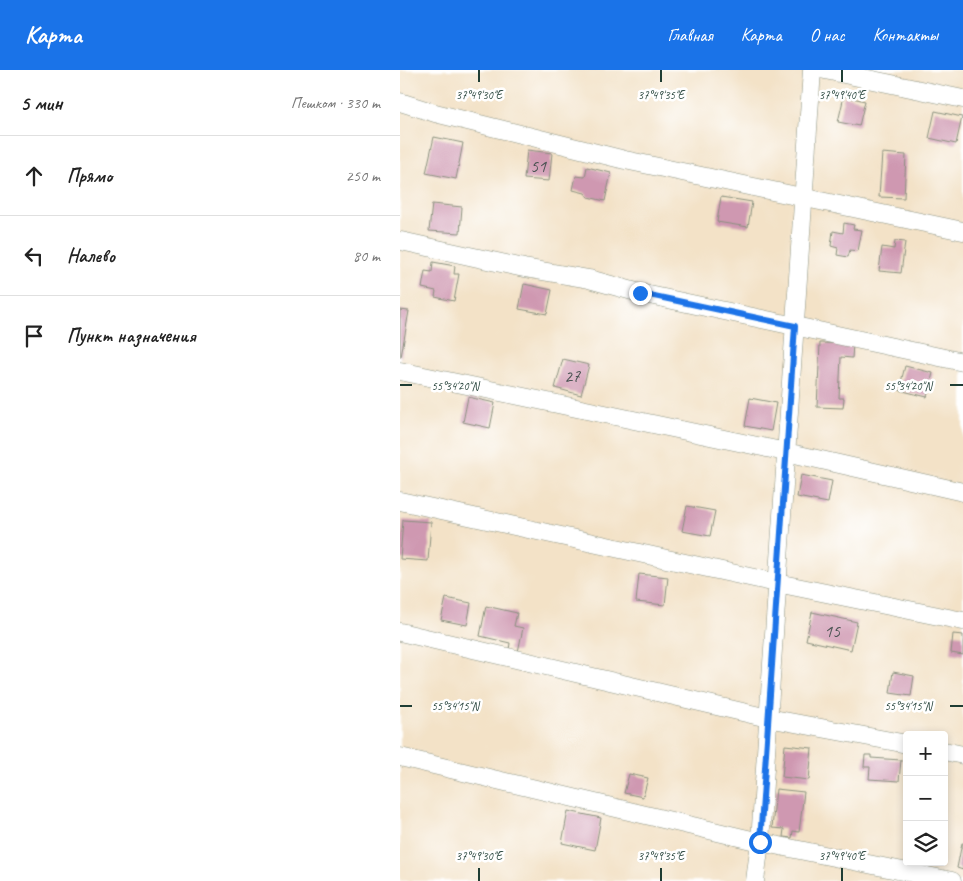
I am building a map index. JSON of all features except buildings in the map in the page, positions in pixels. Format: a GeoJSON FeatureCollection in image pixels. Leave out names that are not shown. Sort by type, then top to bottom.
{"type":"FeatureCollection","features":[{"type":"Feature","properties":{"kind":"street"},"geometry":{"type":"LineString","coordinates":[[756,881],[812,70]]}},
{"type":"Feature","properties":{"kind":"street"},"geometry":{"type":"LineString","coordinates":[[825,70],[963,99]]}},
{"type":"Feature","properties":{"kind":"street"},"geometry":{"type":"LineString","coordinates":[[400,102],[435,113],[625,160],[963,231]]}},
{"type":"Feature","properties":{"kind":"street"},"geometry":{"type":"LineString","coordinates":[[401,241],[524,268],[589,279],[640,293],[963,362]]}},
{"type":"Feature","properties":{"kind":"street"},"geometry":{"type":"LineString","coordinates":[[400,371],[786,452],[963,492]]}},
{"type":"Feature","properties":{"kind":"street"},"geometry":{"type":"LineString","coordinates":[[400,501],[777,583],[963,621]]}},
{"type":"Feature","properties":{"kind":"street"},"geometry":{"type":"LineString","coordinates":[[400,632],[768,718],[903,743]]}},
{"type":"Feature","properties":{"kind":"street"},"geometry":{"type":"LineString","coordinates":[[948,753],[963,755]]}},
{"type":"Feature","properties":{"kind":"street"},"geometry":{"type":"LineString","coordinates":[[400,757],[760,842],[952,881]]}},
{"type":"Feature","properties":{"kind":"route"},"geometry":{"type":"LineString","coordinates":[[640,293],[795,326],[760,842]]}}]}
